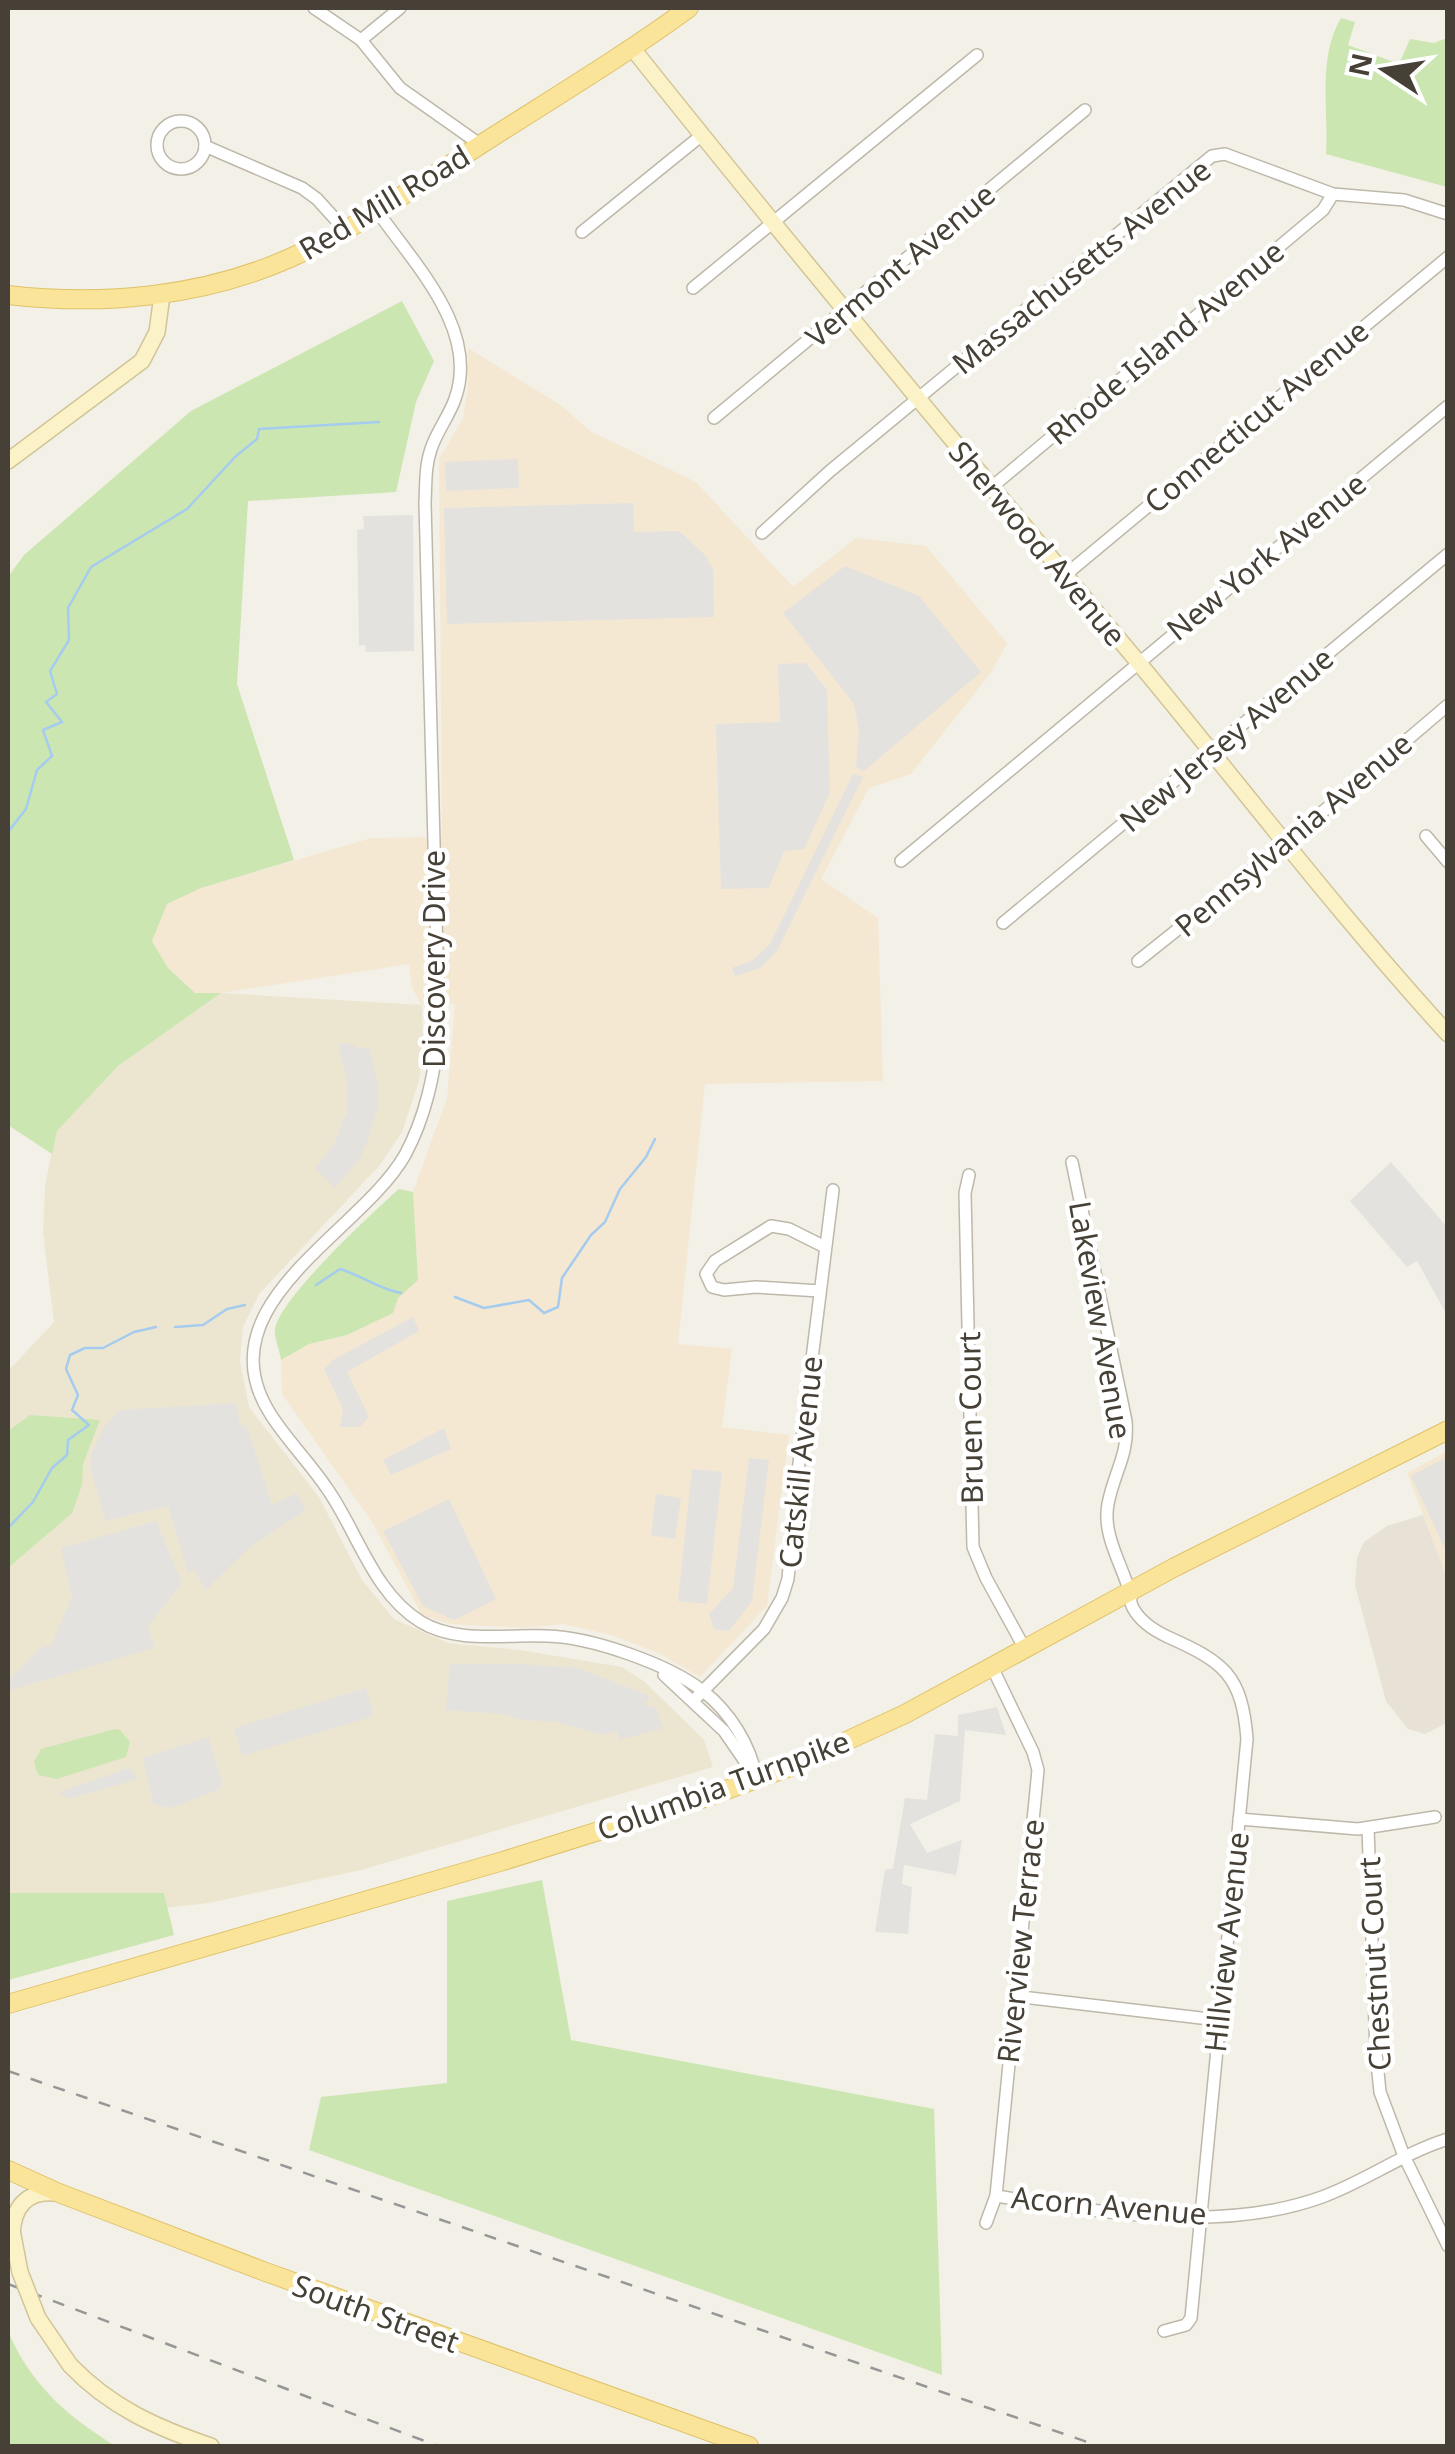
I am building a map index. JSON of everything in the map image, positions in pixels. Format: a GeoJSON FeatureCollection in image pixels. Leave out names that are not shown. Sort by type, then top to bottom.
{"type":"FeatureCollection","features":[{"type":"Feature","properties":{"kind":"main road","name":"Red Mill Road"},"geometry":{"type":"LineString","coordinates":[[8,295],[75,301],[162,294],[226,280],[289,259],[378,212],[632,49],[689,8]]}},
{"type":"Feature","properties":{"kind":"main road","name":"Columbia Turnpike"},"geometry":{"type":"LineString","coordinates":[[8,2004],[503,1860],[757,1779],[867,1732],[1130,1591],[1448,1430]]}},
{"type":"Feature","properties":{"kind":"main road","name":"South Street"},"geometry":{"type":"LineString","coordinates":[[8,2170],[279,2278],[749,2446]]}},
{"type":"Feature","properties":{"kind":"street"},"geometry":{"type":"LineString","coordinates":[[314,8],[360,40],[400,88],[481,145]]}},
{"type":"Feature","properties":{"kind":"street"},"geometry":{"type":"LineString","coordinates":[[360,40],[400,8]]}},
{"type":"Feature","properties":{"kind":"street","name":"Sherwood Avenue"},"geometry":{"type":"LineString","coordinates":[[632,49],[847,309],[917,400],[993,486],[1448,1034]]}},
{"type":"Feature","properties":{"kind":"street"},"geometry":{"type":"LineString","coordinates":[[693,288],[977,54]]}},
{"type":"Feature","properties":{"kind":"street","name":"Vermont Avenue"},"geometry":{"type":"LineString","coordinates":[[714,418],[1085,110]]}},
{"type":"Feature","properties":{"kind":"street"},"geometry":{"type":"LineString","coordinates":[[205,146],[199,160],[178,169],[164,162],[157,148],[160,133],[179,121],[194,125],[205,146],[302,188],[345,230]]}},
{"type":"Feature","properties":{"kind":"street"},"geometry":{"type":"LineString","coordinates":[[582,232],[702,135]]}},
{"type":"Feature","properties":{"kind":"street","name":"Massachusetts Avenue"},"geometry":{"type":"LineString","coordinates":[[762,533],[830,471],[1206,160],[1225,154],[1333,194],[1404,200],[1448,214]]}},
{"type":"Feature","properties":{"kind":"street","name":"Rhode Island Avenue"},"geometry":{"type":"LineString","coordinates":[[993,486],[1323,210],[1333,194]]}},
{"type":"Feature","properties":{"kind":"street","name":"Discovery Drive"},"geometry":{"type":"LineString","coordinates":[[378,212],[444,308],[459,358],[455,399],[426,465],[439,1032],[432,1090],[404,1157],[270,1301],[258,1328],[254,1362],[265,1406],[275,1422],[324,1484],[392,1598],[418,1621],[449,1633],[586,1640],[654,1666],[699,1696],[739,1731],[752,1754],[757,1779]]}},
{"type":"Feature","properties":{"kind":"street","name":"Connecticut Avenue"},"geometry":{"type":"LineString","coordinates":[[1064,576],[1448,256]]}},
{"type":"Feature","properties":{"kind":"street"},"geometry":{"type":"LineString","coordinates":[[8,461],[142,361],[158,332],[162,294]]}},
{"type":"Feature","properties":{"kind":"street","name":"New York Avenue"},"geometry":{"type":"LineString","coordinates":[[902,861],[1448,406]]}},
{"type":"Feature","properties":{"kind":"street","name":"New Jersey Avenue"},"geometry":{"type":"LineString","coordinates":[[1003,924],[1448,554]]}},
{"type":"Feature","properties":{"kind":"street","name":"Pennsylvania Avenue"},"geometry":{"type":"LineString","coordinates":[[1138,962],[1448,705]]}},
{"type":"Feature","properties":{"kind":"street"},"geometry":{"type":"LineString","coordinates":[[1426,836],[1448,862]]}},
{"type":"Feature","properties":{"kind":"street","name":"Lakeview Avenue"},"geometry":{"type":"LineString","coordinates":[[1072,1162],[1126,1422],[1126,1452],[1106,1517],[1122,1578],[1130,1591]]}},
{"type":"Feature","properties":{"kind":"street","name":"Bruen Court"},"geometry":{"type":"LineString","coordinates":[[968,1175],[965,1193],[973,1546],[1025,1649]]}},
{"type":"Feature","properties":{"kind":"street","name":"Catskill Avenue"},"geometry":{"type":"LineString","coordinates":[[699,1696],[764,1630],[788,1579],[832,1190]]}},
{"type":"Feature","properties":{"kind":"street"},"geometry":{"type":"LineString","coordinates":[[820,1291],[756,1287],[724,1290],[712,1287],[706,1274],[714,1260],[772,1226],[790,1229],[826,1247]]}},
{"type":"Feature","properties":{"kind":"street","name":"Hillview Avenue"},"geometry":{"type":"LineString","coordinates":[[1130,1591],[1136,1612],[1150,1627],[1219,1663],[1237,1686],[1247,1738],[1190,2322],[1164,2331]]}},
{"type":"Feature","properties":{"kind":"street","name":"Riverview Terrace"},"geometry":{"type":"LineString","coordinates":[[986,2223],[996,2196],[1038,1770],[992,1667]]}},
{"type":"Feature","properties":{"kind":"street"},"geometry":{"type":"LineString","coordinates":[[1239,1819],[1368,1828],[1436,1817]]}},
{"type":"Feature","properties":{"kind":"street","name":"Chestnut Court"},"geometry":{"type":"LineString","coordinates":[[1368,1828],[1380,2092],[1404,2156],[1448,2246]]}},
{"type":"Feature","properties":{"kind":"street"},"geometry":{"type":"LineString","coordinates":[[1014,1996],[1218,2020]]}},
{"type":"Feature","properties":{"kind":"street","name":"Acorn Avenue"},"geometry":{"type":"LineString","coordinates":[[996,2196],[1094,2210],[1199,2217],[1293,2206],[1326,2196],[1404,2156],[1448,2139]]}},
{"type":"Feature","properties":{"kind":"street"},"geometry":{"type":"LineString","coordinates":[[12,2235],[16,2212],[25,2200],[38,2193],[58,2193]]}},
{"type":"Feature","properties":{"kind":"street"},"geometry":{"type":"LineString","coordinates":[[8,2206],[20,2272],[38,2318],[70,2365],[126,2411],[211,2446]]}},
{"type":"Feature","properties":{"kind":"shaded area"},"geometry":{"type":"Polygon","coordinates":[[[468,348],[562,406],[590,431],[696,482],[793,587],[856,538],[926,546],[1007,643],[992,671],[911,774],[869,788],[821,879],[878,918],[883,1081],[705,1084],[678,1344],[732,1349],[722,1427],[789,1435],[767,1606],[700,1677],[658,1653],[611,1635],[563,1624],[522,1628],[450,1624],[422,1615],[372,1522],[282,1394],[281,1360],[309,1344],[347,1335],[418,1280],[413,1192],[447,1098],[455,1004],[422,1005],[412,988],[409,964],[195,994],[168,968],[152,941],[167,903],[201,888],[371,838],[442,837],[439,459],[463,418],[468,348]]]}},
{"type":"Feature","properties":{"kind":"shaded area"},"geometry":{"type":"Polygon","coordinates":[[[518,459],[519,488],[446,491],[445,462],[518,459]]]}},
{"type":"Feature","properties":{"kind":"shaded area"},"geometry":{"type":"Polygon","coordinates":[[[633,503],[634,532],[679,531],[705,555],[713,569],[714,617],[447,624],[444,508],[633,503]]]}},
{"type":"Feature","properties":{"kind":"shaded area"},"geometry":{"type":"Polygon","coordinates":[[[413,515],[414,651],[366,652],[365,645],[359,646],[357,530],[364,529],[363,516],[413,515]]]}},
{"type":"Feature","properties":{"kind":"shaded area"},"geometry":{"type":"Polygon","coordinates":[[[845,566],[919,596],[981,672],[864,771],[856,767],[859,731],[854,704],[783,613],[845,566]]]}},
{"type":"Feature","properties":{"kind":"shaded area"},"geometry":{"type":"Polygon","coordinates":[[[806,663],[827,690],[830,793],[804,849],[784,851],[769,888],[721,889],[716,724],[780,722],[778,664],[806,663]]]}},
{"type":"Feature","properties":{"kind":"shaded area"},"geometry":{"type":"Polygon","coordinates":[[[853,774],[863,777],[777,951],[760,968],[735,976],[732,968],[753,960],[770,944],[853,774]]]}},
{"type":"Feature","properties":{"kind":"shaded area"},"geometry":{"type":"Polygon","coordinates":[[[221,993],[422,1005],[419,1081],[402,1132],[380,1165],[259,1294],[243,1327],[240,1361],[249,1407],[319,1497],[362,1580],[394,1619],[448,1643],[622,1667],[645,1682],[704,1740],[713,1767],[361,1870],[209,1903],[8,1926],[8,1371],[54,1322],[43,1232],[45,1186],[56,1131],[118,1066],[221,993]]]}},
{"type":"Feature","properties":{"kind":"shaded area"},"geometry":{"type":"Polygon","coordinates":[[[348,1043],[362,1049],[369,1047],[378,1105],[359,1160],[335,1188],[315,1168],[333,1146],[347,1112],[347,1079],[338,1044],[348,1043]]]}},
{"type":"Feature","properties":{"kind":"shaded area"},"geometry":{"type":"Polygon","coordinates":[[[1391,1162],[1447,1227],[1447,1315],[1417,1261],[1407,1267],[1350,1201],[1391,1162]]]}},
{"type":"Feature","properties":{"kind":"shaded area"},"geometry":{"type":"Polygon","coordinates":[[[413,1317],[419,1331],[347,1372],[369,1417],[360,1427],[340,1427],[343,1409],[324,1369],[333,1360],[413,1317]]]}},
{"type":"Feature","properties":{"kind":"shaded area"},"geometry":{"type":"Polygon","coordinates":[[[236,1403],[240,1424],[247,1427],[272,1505],[297,1493],[306,1510],[250,1547],[206,1590],[193,1569],[188,1573],[168,1506],[106,1521],[90,1467],[92,1452],[105,1426],[120,1410],[236,1403]]]}},
{"type":"Feature","properties":{"kind":"shaded area"},"geometry":{"type":"Polygon","coordinates":[[[444,1428],[451,1449],[391,1475],[383,1460],[444,1428]]]}},
{"type":"Feature","properties":{"kind":"shaded area"},"geometry":{"type":"Polygon","coordinates":[[[1447,1451],[1447,1577],[1407,1473],[1447,1451]]]}},
{"type":"Feature","properties":{"kind":"shaded area"},"geometry":{"type":"Polygon","coordinates":[[[1447,1457],[1447,1553],[1411,1476],[1447,1457]]]}},
{"type":"Feature","properties":{"kind":"shaded area"},"geometry":{"type":"Polygon","coordinates":[[[749,1458],[769,1460],[752,1601],[729,1631],[714,1629],[709,1614],[733,1588],[749,1458]]]}},
{"type":"Feature","properties":{"kind":"shaded area"},"geometry":{"type":"Polygon","coordinates":[[[692,1469],[722,1472],[707,1604],[678,1601],[692,1469]]]}},
{"type":"Feature","properties":{"kind":"shaded area"},"geometry":{"type":"Polygon","coordinates":[[[656,1494],[681,1498],[675,1539],[651,1535],[656,1494]]]}},
{"type":"Feature","properties":{"kind":"shaded area"},"geometry":{"type":"Polygon","coordinates":[[[449,1499],[496,1599],[454,1620],[423,1606],[383,1531],[449,1499]]]}},
{"type":"Feature","properties":{"kind":"shaded area"},"geometry":{"type":"Polygon","coordinates":[[[1423,1515],[1447,1577],[1447,1723],[1425,1734],[1408,1729],[1386,1701],[1355,1585],[1357,1558],[1364,1542],[1387,1526],[1423,1515]]]}},
{"type":"Feature","properties":{"kind":"shaded area"},"geometry":{"type":"Polygon","coordinates":[[[156,1521],[182,1583],[148,1626],[154,1648],[8,1691],[8,1681],[39,1649],[52,1644],[72,1596],[61,1548],[156,1521]]]}},
{"type":"Feature","properties":{"kind":"shaded area"},"geometry":{"type":"Polygon","coordinates":[[[450,1664],[578,1668],[650,1696],[645,1705],[656,1708],[664,1728],[619,1740],[617,1731],[602,1735],[557,1722],[446,1710],[450,1664]]]}},
{"type":"Feature","properties":{"kind":"shaded area"},"geometry":{"type":"Polygon","coordinates":[[[366,1688],[374,1716],[242,1756],[234,1728],[366,1688]]]}},
{"type":"Feature","properties":{"kind":"shaded area"},"geometry":{"type":"Polygon","coordinates":[[[997,1707],[1006,1735],[965,1730],[960,1801],[910,1824],[927,1853],[962,1840],[956,1875],[904,1865],[902,1884],[912,1887],[908,1934],[875,1932],[885,1870],[893,1868],[905,1798],[927,1800],[935,1734],[958,1736],[958,1715],[997,1707]]]}},
{"type":"Feature","properties":{"kind":"shaded area"},"geometry":{"type":"Polygon","coordinates":[[[208,1737],[222,1780],[220,1789],[170,1808],[153,1804],[143,1758],[208,1737]]]}},
{"type":"Feature","properties":{"kind":"shaded area"},"geometry":{"type":"Polygon","coordinates":[[[129,1768],[138,1779],[68,1799],[59,1792],[129,1768]]]}},
{"type":"Feature","properties":{"kind":"green space"},"geometry":{"type":"Polygon","coordinates":[[[1341,18],[1355,22],[1348,45],[1399,64],[1410,39],[1434,43],[1447,38],[1447,187],[1326,154],[1326,67],[1341,18]]]}},
{"type":"Feature","properties":{"kind":"green space"},"geometry":{"type":"Polygon","coordinates":[[[402,301],[434,361],[416,402],[396,492],[248,501],[237,684],[294,860],[201,888],[167,904],[152,941],[168,968],[195,993],[221,993],[118,1066],[57,1131],[52,1154],[8,1125],[8,577],[24,555],[191,411],[402,301]]]}},
{"type":"Feature","properties":{"kind":"green space"},"geometry":{"type":"Polygon","coordinates":[[[399,1189],[413,1192],[418,1280],[398,1298],[393,1313],[347,1335],[309,1344],[281,1360],[275,1329],[293,1297],[329,1256],[399,1189]]]}},
{"type":"Feature","properties":{"kind":"green space"},"geometry":{"type":"Polygon","coordinates":[[[30,1415],[100,1420],[83,1464],[82,1485],[72,1513],[8,1568],[8,1431],[30,1415]]]}},
{"type":"Feature","properties":{"kind":"green space"},"geometry":{"type":"Polygon","coordinates":[[[115,1729],[130,1742],[126,1757],[57,1779],[38,1775],[34,1762],[41,1749],[115,1729]]]}},
{"type":"Feature","properties":{"kind":"green space"},"geometry":{"type":"Polygon","coordinates":[[[542,1880],[571,2040],[934,2109],[942,2375],[309,2150],[321,2097],[447,2083],[447,1901],[542,1880]]]}},
{"type":"Feature","properties":{"kind":"green space"},"geometry":{"type":"Polygon","coordinates":[[[8,1893],[164,1893],[174,1935],[8,1980],[8,1893]]]}},
{"type":"Feature","properties":{"kind":"green space"},"geometry":{"type":"Polygon","coordinates":[[[8,2331],[27,2367],[52,2397],[115,2446],[8,2446],[8,2331]]]}},
{"type":"Feature","properties":{"kind":"waterway"},"geometry":{"type":"LineString","coordinates":[[8,832],[26,809],[37,770],[52,756],[43,730],[62,722],[46,702],[57,694],[50,671],[69,640],[68,608],[91,567],[187,509],[257,439],[259,429],[379,422]]}},
{"type":"Feature","properties":{"kind":"waterway"},"geometry":{"type":"LineString","coordinates":[[455,1297],[484,1308],[529,1300],[544,1313],[558,1307],[562,1278],[591,1235],[605,1222],[620,1189],[655,1139]]}},
{"type":"Feature","properties":{"kind":"waterway"},"geometry":{"type":"LineString","coordinates":[[316,1285],[340,1269],[401,1293]]}},
{"type":"Feature","properties":{"kind":"waterway"},"geometry":{"type":"LineString","coordinates":[[175,1327],[203,1325],[227,1309],[245,1305]]}},
{"type":"Feature","properties":{"kind":"waterway"},"geometry":{"type":"LineString","coordinates":[[8,1528],[33,1502],[52,1468],[67,1455],[68,1440],[89,1425],[72,1410],[78,1395],[66,1369],[70,1355],[85,1348],[103,1348],[134,1332],[156,1327]]}},
{"type":"Feature","properties":{"kind":"railway"},"geometry":{"type":"LineString","coordinates":[[8,2071],[1099,2446]]}},
{"type":"Feature","properties":{"kind":"railway"},"geometry":{"type":"LineString","coordinates":[[8,2284],[438,2446]]}}]}
